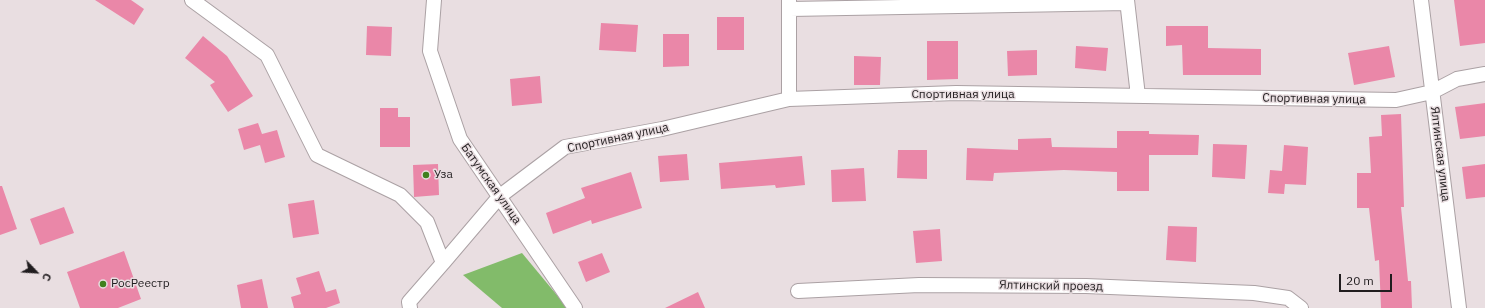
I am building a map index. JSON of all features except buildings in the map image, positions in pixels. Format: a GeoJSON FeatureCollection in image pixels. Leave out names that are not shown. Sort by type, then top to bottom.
{"type":"FeatureCollection","features":[{"type":"Feature","properties":{"kind":"street"},"geometry":{"type":"LineString","coordinates":[[192,0],[267,56],[317,155],[400,195],[427,222],[443,263]]}},
{"type":"Feature","properties":{"kind":"street","name":"Батумская улица"},"geometry":{"type":"LineString","coordinates":[[434,0],[430,50],[460,139],[500,196],[574,308]]}},
{"type":"Feature","properties":{"kind":"street","name":"Ялтинская улица"},"geometry":{"type":"LineString","coordinates":[[1421,0],[1459,308]]}},
{"type":"Feature","properties":{"kind":"street"},"geometry":{"type":"LineString","coordinates":[[789,99],[790,5],[1127,2],[1138,96]]}},
{"type":"Feature","properties":{"kind":"street","name":"Спортивная улица"},"geometry":{"type":"LineString","coordinates":[[410,308],[409,302],[500,196],[565,147],[662,129],[789,99],[956,93],[1396,100],[1432,92],[1457,79],[1485,74]]}},
{"type":"Feature","properties":{"kind":"street","name":"Ялтинский проезд"},"geometry":{"type":"LineString","coordinates":[[798,291],[918,285],[1086,286],[1254,293],[1288,298],[1301,308]]}},
{"type":"Feature","properties":{"kind":"green space"},"geometry":{"type":"Polygon","coordinates":[[[522,253],[566,308],[502,308],[463,275],[522,253]]]}},
{"type":"Feature","properties":{"kind":"place","name":"Уза"},"geometry":{"type":"Point","coordinates":[426,175]}},
{"type":"Feature","properties":{"kind":"place","name":"РосРеестр"},"geometry":{"type":"Point","coordinates":[103,284]}}]}
